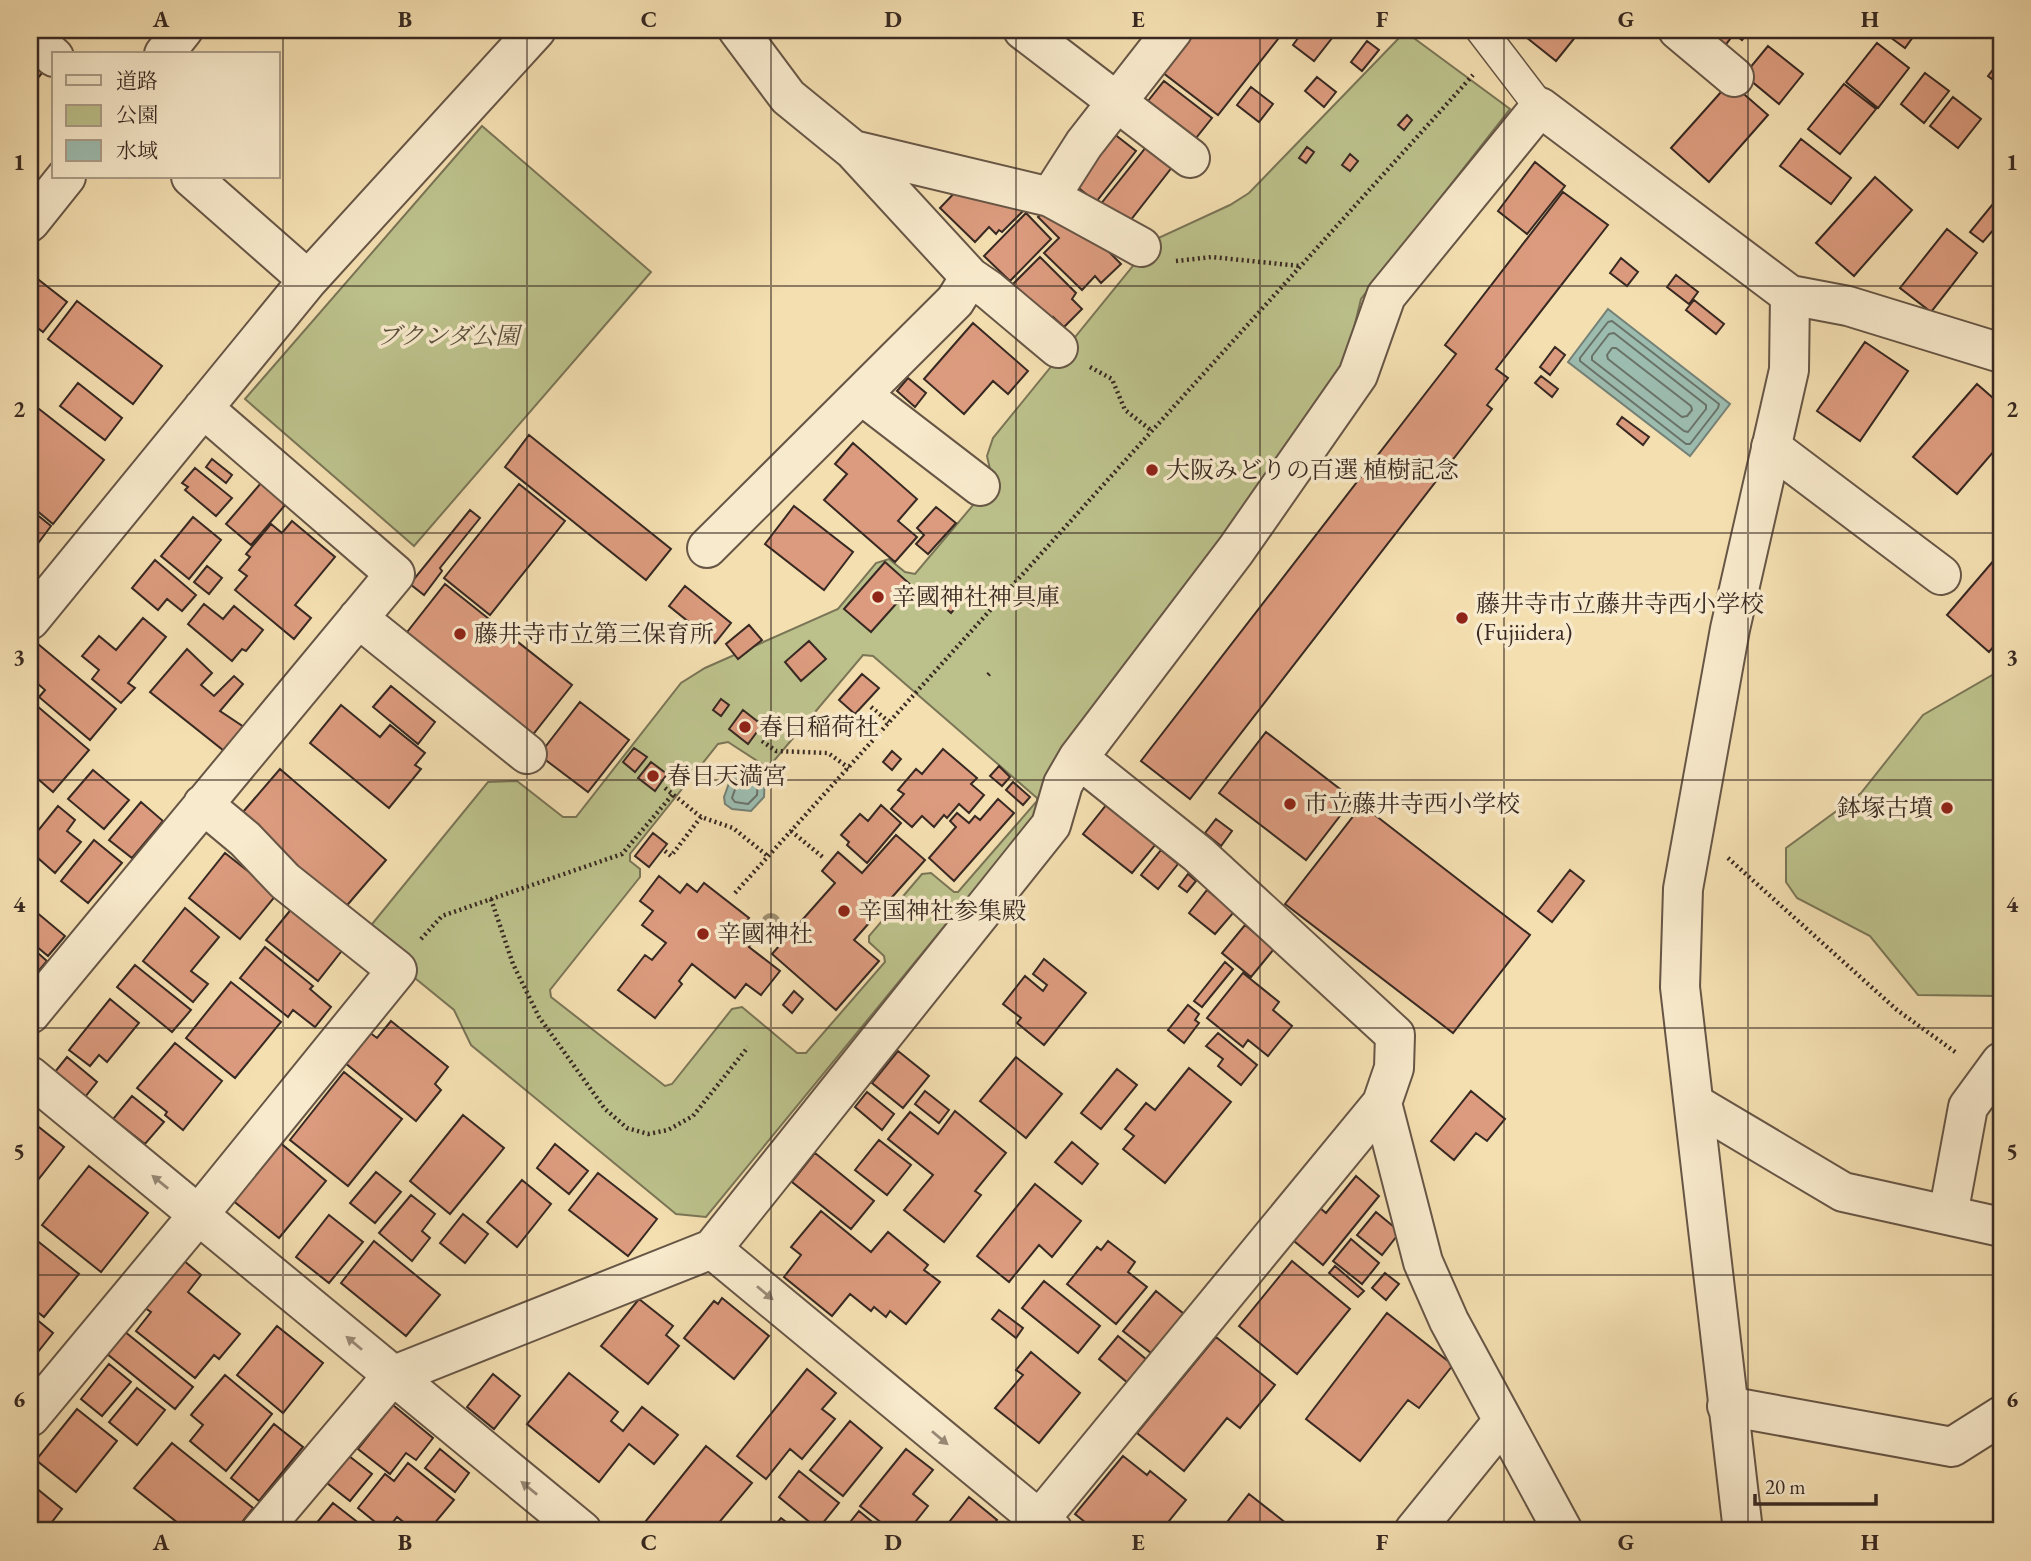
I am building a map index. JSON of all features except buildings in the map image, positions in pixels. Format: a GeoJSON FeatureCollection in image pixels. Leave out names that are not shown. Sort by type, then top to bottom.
{"type":"FeatureCollection","features":[{"type":"Feature","properties":{"kind":"street"},"geometry":{"type":"LineString","coordinates":[[166,52],[183,30]]}},
{"type":"Feature","properties":{"kind":"street"},"geometry":{"type":"LineString","coordinates":[[30,620],[308,280],[536,30]]}},
{"type":"Feature","properties":{"kind":"street"},"geometry":{"type":"LineString","coordinates":[[738,30],[788,97],[853,150],[970,277],[1058,348]]}},
{"type":"Feature","properties":{"kind":"street"},"geometry":{"type":"LineString","coordinates":[[1023,30],[1190,158]]}},
{"type":"Feature","properties":{"kind":"street"},"geometry":{"type":"LineString","coordinates":[[1050,197],[1084,144],[1173,30]]}},
{"type":"Feature","properties":{"kind":"street"},"geometry":{"type":"LineString","coordinates":[[1678,30],[1734,77]]}},
{"type":"Feature","properties":{"kind":"street"},"geometry":{"type":"LineString","coordinates":[[30,36],[52,55]]}},
{"type":"Feature","properties":{"kind":"street"},"geometry":{"type":"LineString","coordinates":[[1489,39],[1540,107],[1790,295],[1847,306],[2001,352]]}},
{"type":"Feature","properties":{"kind":"street"},"geometry":{"type":"LineString","coordinates":[[261,1531],[392,1376],[712,1249],[1051,825],[1063,784],[1079,758],[1236,550],[1358,375],[1386,296],[1540,107]]}},
{"type":"Feature","properties":{"kind":"street"},"geometry":{"type":"LineString","coordinates":[[853,150],[1050,197],[1141,247]]}},
{"type":"Feature","properties":{"kind":"street"},"geometry":{"type":"LineString","coordinates":[[30,222],[65,178]]}},
{"type":"Feature","properties":{"kind":"street"},"geometry":{"type":"LineString","coordinates":[[192,178],[308,280]]}},
{"type":"Feature","properties":{"kind":"street"},"geometry":{"type":"LineString","coordinates":[[707,548],[863,396],[955,301],[970,277]]}},
{"type":"Feature","properties":{"kind":"street"},"geometry":{"type":"LineString","coordinates":[[1743,1531],[1680,987],[1683,889],[1730,629],[1789,370],[1790,295]]}},
{"type":"Feature","properties":{"kind":"street"},"geometry":{"type":"LineString","coordinates":[[863,396],[980,486]]}},
{"type":"Feature","properties":{"kind":"street"},"geometry":{"type":"LineString","coordinates":[[30,1014],[395,574],[203,408]]}},
{"type":"Feature","properties":{"kind":"street"},"geometry":{"type":"LineString","coordinates":[[1771,447],[1941,575]]}},
{"type":"Feature","properties":{"kind":"street"},"geometry":{"type":"LineString","coordinates":[[358,618],[527,754]]}},
{"type":"Feature","properties":{"kind":"street"},"geometry":{"type":"LineString","coordinates":[[712,1249],[1041,1527],[1382,1103],[1394,1068],[1395,1035],[1198,854],[1079,758]]}},
{"type":"Feature","properties":{"kind":"street"},"geometry":{"type":"LineString","coordinates":[[30,1417],[397,970],[285,881],[245,839],[203,804]]}},
{"type":"Feature","properties":{"kind":"street"},"geometry":{"type":"LineString","coordinates":[[1948,1215],[1968,1107],[1996,1070]]}},
{"type":"Feature","properties":{"kind":"street"},"geometry":{"type":"LineString","coordinates":[[30,1076],[582,1531]]}},
{"type":"Feature","properties":{"kind":"street"},"geometry":{"type":"LineString","coordinates":[[1382,1103],[1423,1262],[1449,1321],[1563,1531]]}},
{"type":"Feature","properties":{"kind":"street"},"geometry":{"type":"LineString","coordinates":[[1695,1104],[1843,1192],[2001,1227]]}},
{"type":"Feature","properties":{"kind":"street"},"geometry":{"type":"LineString","coordinates":[[1727,1406],[1952,1447],[2001,1416]]}},
{"type":"Feature","properties":{"kind":"street"},"geometry":{"type":"LineString","coordinates":[[1414,1531],[1503,1421]]}},
{"type":"Feature","properties":{"kind":"path"},"geometry":{"type":"LineString","coordinates":[[735,893],[1301,267],[1489,39]]}},
{"type":"Feature","properties":{"kind":"path"},"geometry":{"type":"LineString","coordinates":[[1141,247],[1175,261],[1212,257],[1301,267]]}},
{"type":"Feature","properties":{"kind":"path"},"geometry":{"type":"LineString","coordinates":[[1058,348],[1112,379],[1125,410],[1152,431]]}},
{"type":"Feature","properties":{"kind":"path"},"geometry":{"type":"LineString","coordinates":[[871,707],[890,722]]}},
{"type":"Feature","properties":{"kind":"path"},"geometry":{"type":"LineString","coordinates":[[762,741],[776,751],[828,753],[849,768]]}},
{"type":"Feature","properties":{"kind":"path"},"geometry":{"type":"LineString","coordinates":[[665,788],[701,817],[733,828],[769,857]]}},
{"type":"Feature","properties":{"kind":"path"},"geometry":{"type":"LineString","coordinates":[[414,947],[442,916],[622,854],[673,794]]}},
{"type":"Feature","properties":{"kind":"path"},"geometry":{"type":"LineString","coordinates":[[665,851],[671,856],[701,817]]}},
{"type":"Feature","properties":{"kind":"path"},"geometry":{"type":"LineString","coordinates":[[1694,827],[1897,1010],[1996,1070]]}},
{"type":"Feature","properties":{"kind":"path"},"geometry":{"type":"LineString","coordinates":[[791,831],[824,858]]}},
{"type":"Feature","properties":{"kind":"path"},"geometry":{"type":"LineString","coordinates":[[491,900],[513,964],[539,1017],[605,1109],[627,1128],[648,1134],[668,1130],[693,1116],[748,1047]]}},
{"type":"Feature","properties":{"kind":"green space"},"geometry":{"type":"Polygon","coordinates":[[[1411,36],[1510,109],[1361,299],[1346,361],[1236,519],[1054,761],[1042,807],[706,1217],[676,1214],[471,1045],[454,1010],[373,944],[368,929],[488,782],[517,781],[563,817],[576,817],[681,683],[705,668],[838,609],[876,563],[889,559],[905,572],[915,574],[990,485],[992,478],[987,456],[993,438],[1154,240],[1230,205],[1249,193],[1399,38],[1411,36]],[[863,655],[773,762],[765,766],[728,742],[718,744],[630,854],[630,861],[640,869],[640,877],[550,990],[551,997],[665,1086],[672,1084],[732,1009],[742,1007],[797,1053],[806,1053],[885,962],[884,956],[869,942],[869,936],[922,874],[931,873],[954,892],[958,892],[1037,801],[1037,798],[873,656],[863,655]]]}},
{"type":"Feature","properties":{"kind":"green space","name":"ブクンダ公園"},"geometry":{"type":"Polygon","coordinates":[[[482,126],[651,272],[414,546],[245,399],[482,126]]]}},
{"type":"Feature","properties":{"kind":"green space"},"geometry":{"type":"Polygon","coordinates":[[[2001,670],[2001,994],[1918,995],[1870,936],[1797,898],[1786,882],[1786,848],[1861,793],[1923,715],[2001,670]]]}},
{"type":"Feature","properties":{"kind":"water"},"geometry":{"type":"Polygon","coordinates":[[[1608,309],[1730,404],[1690,456],[1568,362],[1608,309]]]}},
{"type":"Feature","properties":{"kind":"water"},"geometry":{"type":"Polygon","coordinates":[[[750,765],[765,774],[764,797],[751,811],[732,809],[725,804],[724,797],[733,772],[750,765]]]}},
{"type":"Feature","properties":{"kind":"place","name":"大阪みどりの百選 植樹記念"},"geometry":{"type":"Point","coordinates":[1152,470]}},
{"type":"Feature","properties":{"kind":"place","name":"辛國神社神具庫"},"geometry":{"type":"Point","coordinates":[878,597]}},
{"type":"Feature","properties":{"kind":"place","name":"藤井寺市立藤井寺西小学校 (Fujiidera)"},"geometry":{"type":"Point","coordinates":[1462,618]}},
{"type":"Feature","properties":{"kind":"place","name":"藤井寺市立第三保育所"},"geometry":{"type":"Point","coordinates":[460,634]}},
{"type":"Feature","properties":{"kind":"place","name":"春日稲荷社"},"geometry":{"type":"Point","coordinates":[745,727]}},
{"type":"Feature","properties":{"kind":"place","name":"春日天満宮"},"geometry":{"type":"Point","coordinates":[653,776]}},
{"type":"Feature","properties":{"kind":"place","name":"市立藤井寺西小学校"},"geometry":{"type":"Point","coordinates":[1290,804]}},
{"type":"Feature","properties":{"kind":"place","name":"鉢塚古墳"},"geometry":{"type":"Point","coordinates":[1947,808]}},
{"type":"Feature","properties":{"kind":"place","name":"辛国神社参集殿"},"geometry":{"type":"Point","coordinates":[844,911]}},
{"type":"Feature","properties":{"kind":"place","name":"辛國神社"},"geometry":{"type":"Point","coordinates":[703,934]}}]}
